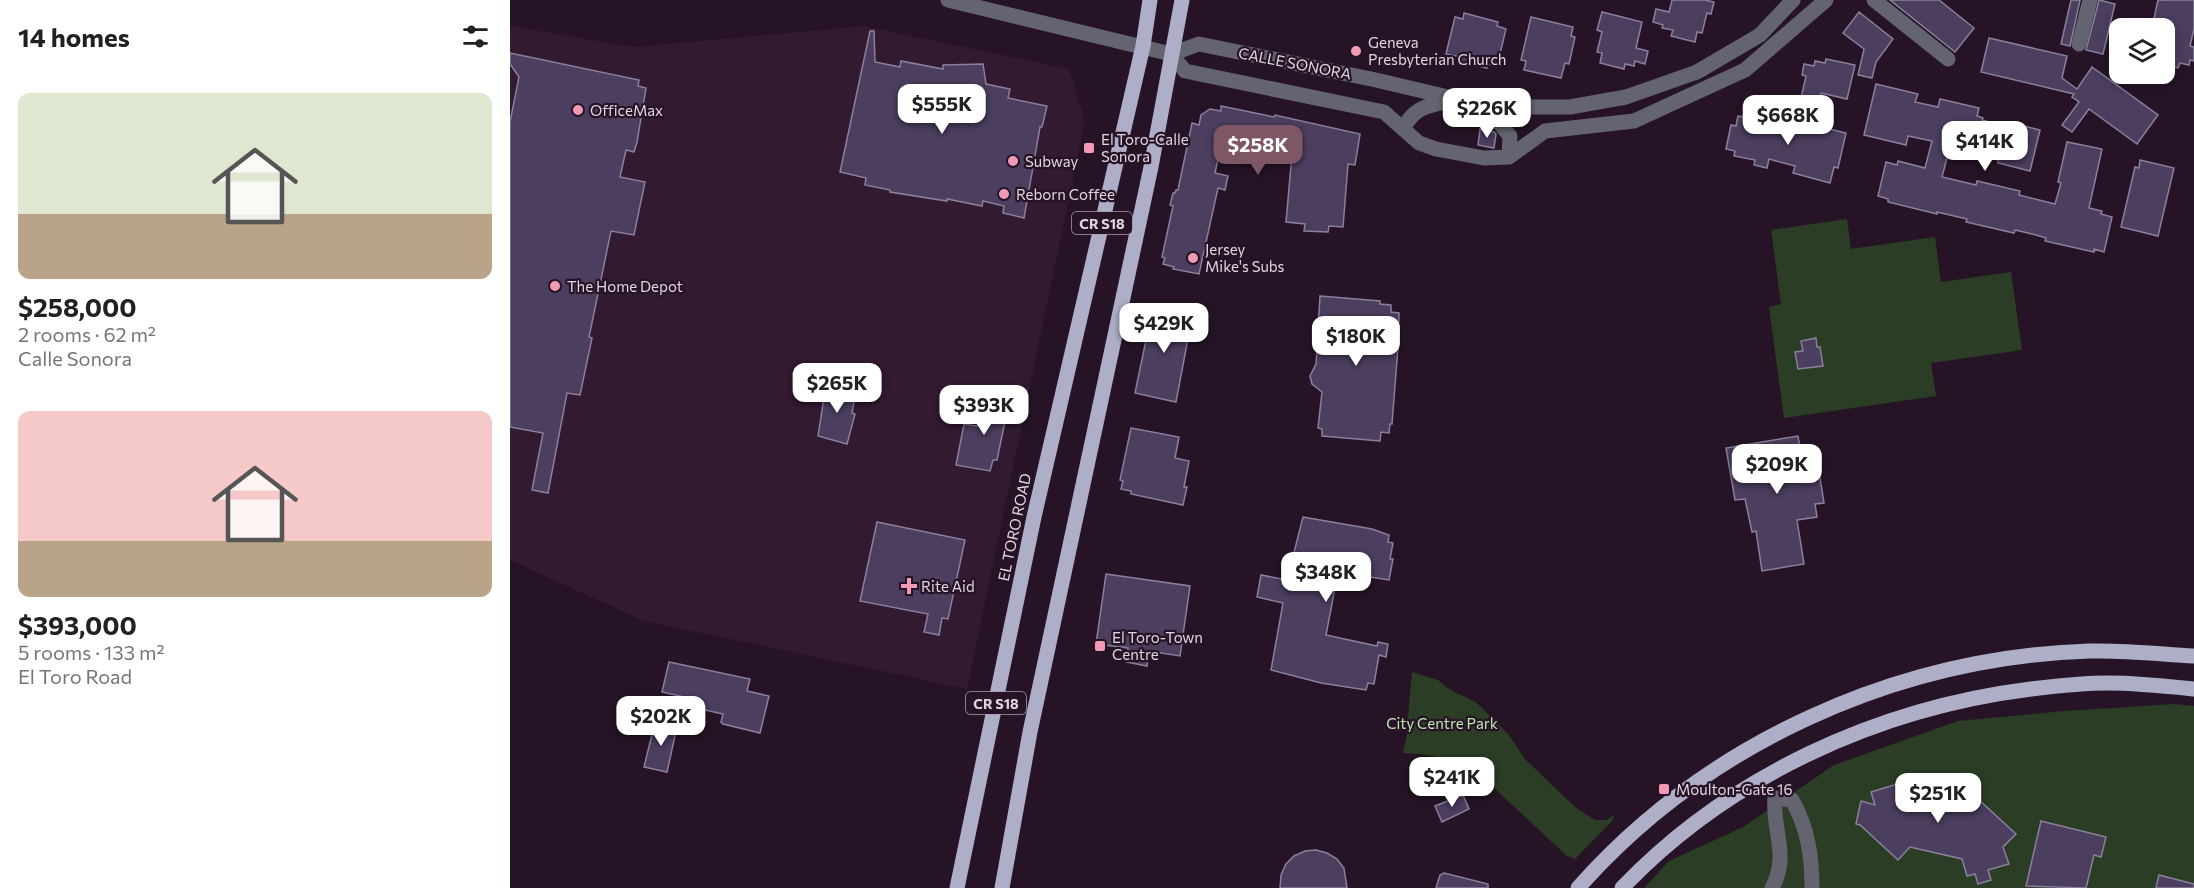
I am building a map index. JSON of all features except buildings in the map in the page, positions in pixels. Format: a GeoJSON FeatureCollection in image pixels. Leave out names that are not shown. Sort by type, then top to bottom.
{"type":"FeatureCollection","features":[{"type":"Feature","properties":{"kind":"main road","name":"EL TORO ROAD"},"geometry":{"type":"LineString","coordinates":[[957,888],[1034,517],[1143,46],[1150,0]]}},
{"type":"Feature","properties":{"kind":"main road","name":"CR S18"},"geometry":{"type":"LineString","coordinates":[[1002,888],[1030,732],[1151,167],[1182,0]]}},
{"type":"Feature","properties":{"kind":"main road"},"geometry":{"type":"LineString","coordinates":[[1578,888],[1633,831],[1689,787],[1778,732],[1867,693],[1950,669],[2044,654],[2090,651],[2194,656]]}},
{"type":"Feature","properties":{"kind":"main road"},"geometry":{"type":"LineString","coordinates":[[1622,888],[1680,836],[1761,779],[1803,756],[1850,735],[1953,703],[2058,686],[2106,683],[2194,689]]}},
{"type":"Feature","properties":{"kind":"street","name":"CALLE SONORA"},"geometry":{"type":"LineString","coordinates":[[948,0],[1171,54],[1185,71],[1384,112],[1402,128],[1419,143],[1436,149],[1484,158],[1509,157],[1510,136],[1500,124],[1460,100],[1419,109],[1412,113],[1402,128]]}},
{"type":"Feature","properties":{"kind":"street","name":"CALLE SONORA"},"geometry":{"type":"LineString","coordinates":[[1171,54],[1199,44],[1376,80],[1460,100],[1522,107],[1570,107],[1626,97],[1697,72],[1760,35],[1793,0]]}},
{"type":"Feature","properties":{"kind":"street"},"geometry":{"type":"LineString","coordinates":[[1509,157],[1545,131],[1634,121],[1745,70],[1826,0]]}},
{"type":"Feature","properties":{"kind":"street"},"geometry":{"type":"LineString","coordinates":[[1874,0],[1948,59]]}},
{"type":"Feature","properties":{"kind":"street"},"geometry":{"type":"LineString","coordinates":[[2079,44],[2090,0]]}},
{"type":"Feature","properties":{"kind":"street"},"geometry":{"type":"LineString","coordinates":[[1772,888],[1780,867],[1781,850],[1774,814],[1775,798],[1792,801],[1801,816],[1807,832],[1812,867],[1812,888]]}},
{"type":"Feature","properties":{"kind":"shaded area"},"geometry":{"type":"Polygon","coordinates":[[[510,26],[633,47],[864,26],[1069,69],[1085,121],[967,689],[644,621],[510,560],[510,26]]]}},
{"type":"Feature","properties":{"kind":"green space"},"geometry":{"type":"Polygon","coordinates":[[[1847,219],[1851,249],[1935,237],[1941,282],[2011,272],[2022,350],[1931,363],[1936,396],[1784,418],[1769,307],[1781,304],[1771,230],[1847,219]]]}},
{"type":"Feature","properties":{"kind":"green space","name":"City Centre Park"},"geometry":{"type":"Polygon","coordinates":[[[1412,672],[1438,680],[1449,689],[1477,703],[1509,735],[1525,759],[1575,807],[1595,820],[1606,820],[1615,815],[1612,821],[1575,859],[1567,856],[1477,772],[1459,763],[1441,758],[1403,753],[1412,672]]]}},
{"type":"Feature","properties":{"kind":"green space"},"geometry":{"type":"Polygon","coordinates":[[[2174,704],[2194,706],[2194,888],[1644,888],[1669,861],[1743,827],[1834,765],[1958,721],[2174,704]]]}},
{"type":"Feature","properties":{"kind":"place","name":"Geneva Presbyterian Church"},"geometry":{"type":"Point","coordinates":[1356,51]}},
{"type":"Feature","properties":{"kind":"place","name":"OfficeMax"},"geometry":{"type":"Point","coordinates":[578,110]}},
{"type":"Feature","properties":{"kind":"place","name":"El Toro-Calle Sonora"},"geometry":{"type":"Point","coordinates":[1089,148]}},
{"type":"Feature","properties":{"kind":"place","name":"Subway"},"geometry":{"type":"Point","coordinates":[1013,161]}},
{"type":"Feature","properties":{"kind":"place","name":"Reborn Coffee"},"geometry":{"type":"Point","coordinates":[1004,194]}},
{"type":"Feature","properties":{"kind":"place","name":"Jersey Mike's Subs"},"geometry":{"type":"Point","coordinates":[1193,258]}},
{"type":"Feature","properties":{"kind":"place","name":"The Home Depot"},"geometry":{"type":"Point","coordinates":[555,286]}},
{"type":"Feature","properties":{"kind":"place","name":"Rite Aid"},"geometry":{"type":"Point","coordinates":[909,586]}},
{"type":"Feature","properties":{"kind":"place","name":"El Toro-Town Centre"},"geometry":{"type":"Point","coordinates":[1100,646]}},
{"type":"Feature","properties":{"kind":"place","name":"Moulton-Gate 16"},"geometry":{"type":"Point","coordinates":[1664,789]}}]}
